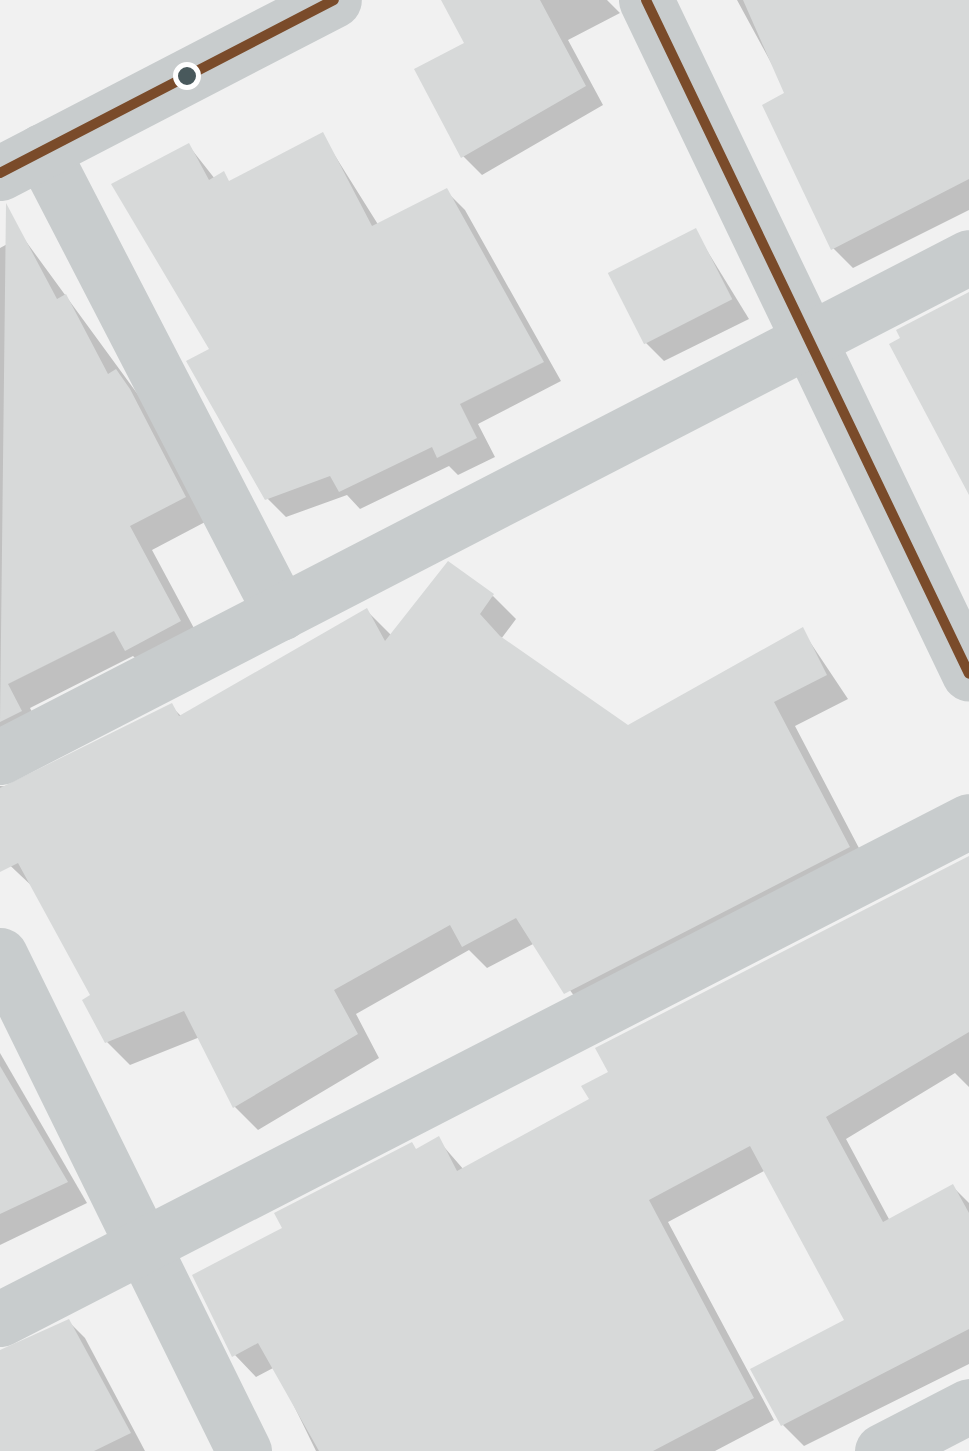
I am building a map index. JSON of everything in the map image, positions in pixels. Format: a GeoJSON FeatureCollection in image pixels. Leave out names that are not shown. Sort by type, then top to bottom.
{"type":"FeatureCollection","features":[{"type":"Feature","properties":{"kind":"street"},"geometry":{"type":"LineString","coordinates":[[281,613],[21,162],[334,0]]}},
{"type":"Feature","properties":{"kind":"street"},"geometry":{"type":"LineString","coordinates":[[646,0],[814,339],[969,674]]}},
{"type":"Feature","properties":{"kind":"street"},"geometry":{"type":"LineString","coordinates":[[0,757],[969,257]]}},
{"type":"Feature","properties":{"kind":"street"},"geometry":{"type":"LineString","coordinates":[[0,1319],[969,820]]}},
{"type":"Feature","properties":{"kind":"street"},"geometry":{"type":"LineString","coordinates":[[0,955],[244,1451]]}},
{"type":"Feature","properties":{"kind":"street"},"geometry":{"type":"LineString","coordinates":[[882,1451],[969,1406]]}},
{"type":"Feature","properties":{"kind":"building"},"geometry":{"type":"Polygon","coordinates":[[[441,0],[540,0],[586,86],[461,158],[414,69],[464,43],[441,0]]]}},
{"type":"Feature","properties":{"kind":"building"},"geometry":{"type":"Polygon","coordinates":[[[743,0],[969,0],[969,179],[831,250],[762,105],[784,93],[743,0]]]}},
{"type":"Feature","properties":{"kind":"building"},"geometry":{"type":"Polygon","coordinates":[[[323,132],[372,226],[447,188],[544,362],[460,404],[477,438],[437,458],[432,447],[339,492],[330,476],[265,500],[186,361],[209,349],[111,184],[189,143],[209,180],[224,171],[229,181],[323,132]]]}},
{"type":"Feature","properties":{"kind":"building"},"geometry":{"type":"Polygon","coordinates":[[[6,203],[57,299],[66,294],[108,374],[116,369],[130,389],[186,497],[130,526],[181,621],[125,651],[114,631],[8,684],[22,711],[0,722],[6,203]]]}},
{"type":"Feature","properties":{"kind":"building"},"geometry":{"type":"Polygon","coordinates":[[[696,228],[732,299],[644,344],[608,273],[696,228]]]}},
{"type":"Feature","properties":{"kind":"building"},"geometry":{"type":"Polygon","coordinates":[[[969,292],[969,495],[889,344],[900,338],[896,330],[969,292]]]}},
{"type":"Feature","properties":{"kind":"building"},"geometry":{"type":"Polygon","coordinates":[[[448,561],[494,594],[480,614],[500,636],[628,725],[803,627],[827,675],[774,702],[850,847],[564,994],[516,918],[462,947],[450,925],[334,990],[358,1034],[233,1108],[184,1011],[105,1043],[82,1000],[90,995],[18,863],[0,872],[0,788],[172,703],[179,716],[367,608],[385,641],[448,561]]]}},
{"type":"Feature","properties":{"kind":"building"},"geometry":{"type":"Polygon","coordinates":[[[969,856],[969,1032],[826,1117],[883,1222],[953,1184],[969,1213],[969,1329],[781,1426],[750,1369],[844,1320],[750,1146],[649,1200],[754,1398],[653,1451],[319,1451],[258,1343],[232,1357],[192,1275],[282,1228],[274,1213],[412,1142],[416,1149],[439,1136],[457,1171],[589,1099],[581,1086],[608,1072],[595,1048],[969,856]]]}},
{"type":"Feature","properties":{"kind":"building"},"geometry":{"type":"Polygon","coordinates":[[[0,1066],[68,1182],[0,1214],[0,1066]]]}},
{"type":"Feature","properties":{"kind":"building"},"geometry":{"type":"Polygon","coordinates":[[[69,1319],[131,1433],[94,1451],[0,1451],[0,1350],[69,1319]]]}},
{"type":"Feature","properties":{"kind":"transit line"},"geometry":{"type":"LineString","coordinates":[[0,173],[334,0]]}},
{"type":"Feature","properties":{"kind":"transit line"},"geometry":{"type":"LineString","coordinates":[[646,0],[969,674]]}}]}
